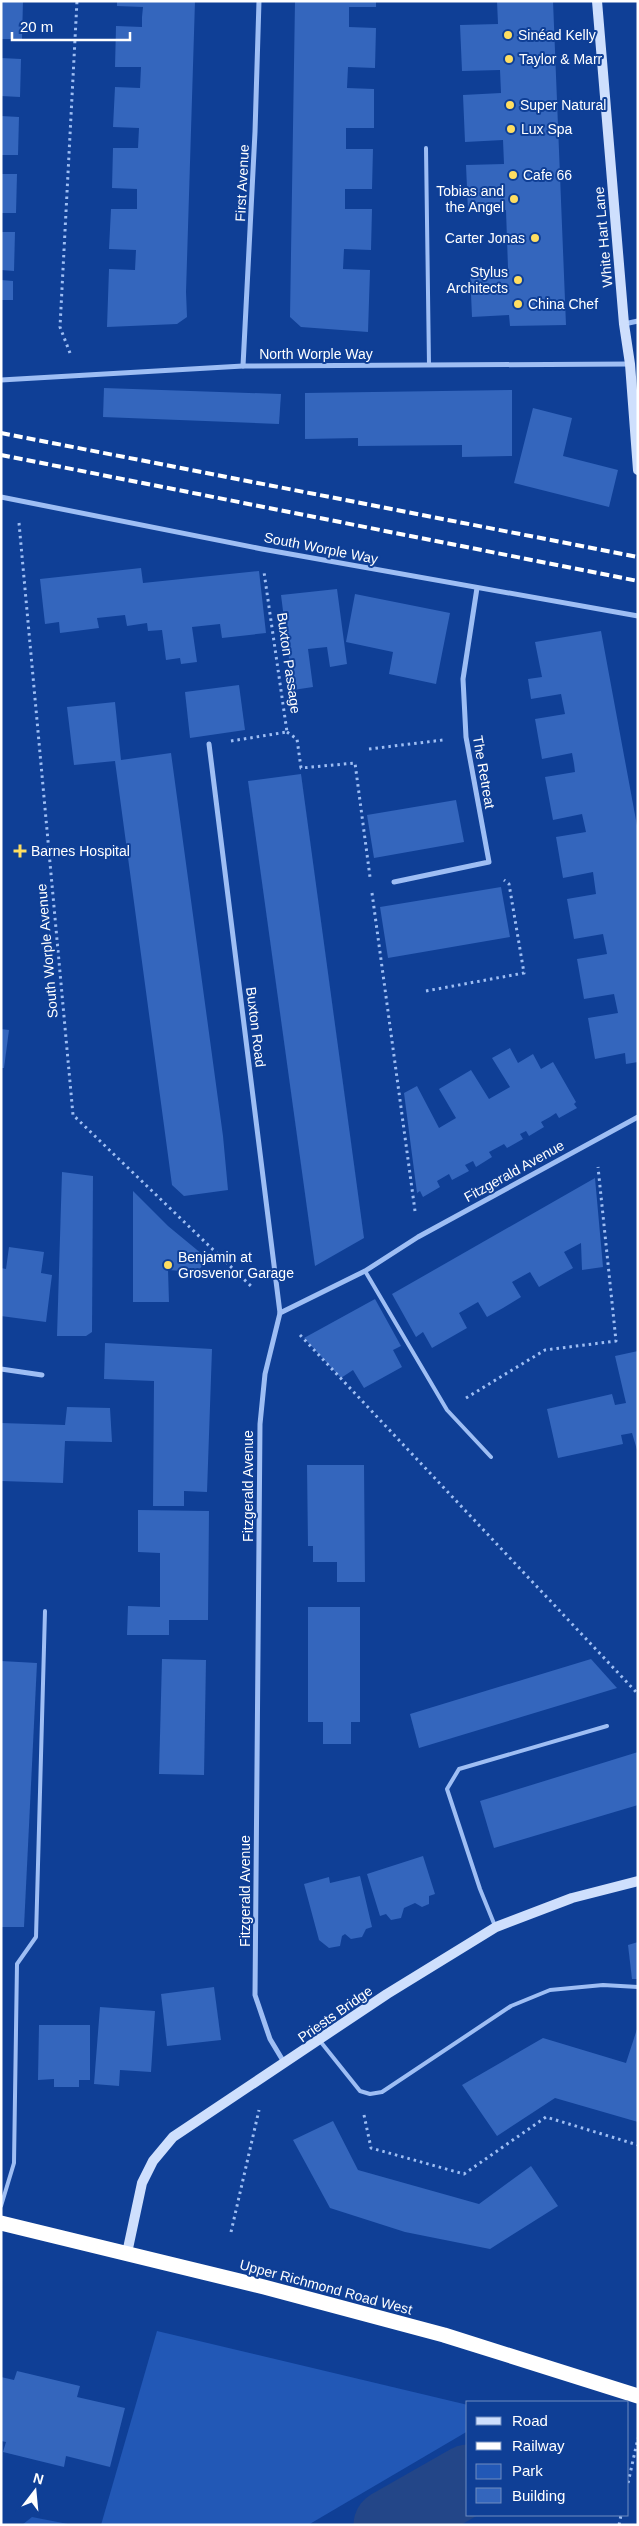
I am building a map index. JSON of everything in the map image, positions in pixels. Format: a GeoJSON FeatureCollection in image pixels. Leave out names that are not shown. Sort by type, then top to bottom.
{"type":"FeatureCollection","features":[{"type":"Feature","properties":{"kind":"highway","name":"Upper Richmond Road West"},"geometry":{"type":"LineString","coordinates":[[1,2223],[127,2253],[444,2335],[638,2396]]}},
{"type":"Feature","properties":{"kind":"street","name":"First Avenue"},"geometry":{"type":"LineString","coordinates":[[243,366],[255,132],[259,1]]}},
{"type":"Feature","properties":{"kind":"street","name":"White Hart Lane"},"geometry":{"type":"LineString","coordinates":[[597,1],[638,470]]}},
{"type":"Feature","properties":{"kind":"street"},"geometry":{"type":"LineString","coordinates":[[624,324],[638,321]]}},
{"type":"Feature","properties":{"kind":"street","name":"North Worple Way"},"geometry":{"type":"LineString","coordinates":[[1,380],[79,377],[243,366],[630,364]]}},
{"type":"Feature","properties":{"kind":"street","name":"South Worple Way"},"geometry":{"type":"LineString","coordinates":[[1,497],[262,549],[638,616]]}},
{"type":"Feature","properties":{"kind":"street","name":"The Retreat"},"geometry":{"type":"LineString","coordinates":[[477,588],[463,679],[466,737],[489,862]]}},
{"type":"Feature","properties":{"kind":"street","name":"Buxton Road"},"geometry":{"type":"LineString","coordinates":[[209,744],[280,1313]]}},
{"type":"Feature","properties":{"kind":"street"},"geometry":{"type":"LineString","coordinates":[[394,882],[489,862]]}},
{"type":"Feature","properties":{"kind":"street","name":"Fitzgerald Avenue"},"geometry":{"type":"LineString","coordinates":[[286,2064],[270,2039],[255,1995],[260,1424],[265,1374],[280,1313],[365,1271],[418,1237],[638,1116]]}},
{"type":"Feature","properties":{"kind":"street"},"geometry":{"type":"LineString","coordinates":[[1,1369],[42,1375]]}},
{"type":"Feature","properties":{"kind":"street","name":"Priests Bridge"},"geometry":{"type":"LineString","coordinates":[[127,2253],[142,2183],[153,2161],[173,2137],[286,2064],[387,1994],[496,1927],[572,1898],[638,1881]]}},
{"type":"Feature","properties":{"kind":"lane"},"geometry":{"type":"LineString","coordinates":[[426,148],[429,365]]}},
{"type":"Feature","properties":{"kind":"lane"},"geometry":{"type":"LineString","coordinates":[[365,1271],[447,1410],[491,1457]]}},
{"type":"Feature","properties":{"kind":"lane"},"geometry":{"type":"LineString","coordinates":[[1,2206],[14,2163],[17,1964],[36,1937],[45,1611]]}},
{"type":"Feature","properties":{"kind":"lane"},"geometry":{"type":"LineString","coordinates":[[496,1927],[480,1889],[448,1789],[458,1769],[607,1726]]}},
{"type":"Feature","properties":{"kind":"lane"},"geometry":{"type":"LineString","coordinates":[[320,2041],[360,2091],[370,2094],[382,2092],[511,2006],[550,1990],[603,1985],[638,1987]]}},
{"type":"Feature","properties":{"kind":"path"},"geometry":{"type":"LineString","coordinates":[[77,1],[60,327],[79,377]]}},
{"type":"Feature","properties":{"kind":"path","name":"South Worple Avenue"},"geometry":{"type":"LineString","coordinates":[[17,500],[73,1115],[280,1313],[638,1694]]}},
{"type":"Feature","properties":{"kind":"path","name":"Buxton Passage"},"geometry":{"type":"LineString","coordinates":[[209,744],[287,732],[262,549]]}},
{"type":"Feature","properties":{"kind":"path"},"geometry":{"type":"LineString","coordinates":[[287,732],[297,739],[301,768],[355,763],[371,881]]}},
{"type":"Feature","properties":{"kind":"path"},"geometry":{"type":"LineString","coordinates":[[369,749],[466,737]]}},
{"type":"Feature","properties":{"kind":"path"},"geometry":{"type":"LineString","coordinates":[[426,991],[524,973],[509,884],[489,862]]}},
{"type":"Feature","properties":{"kind":"path"},"geometry":{"type":"LineString","coordinates":[[372,891],[418,1237]]}},
{"type":"Feature","properties":{"kind":"path"},"geometry":{"type":"LineString","coordinates":[[447,1410],[545,1350],[616,1341],[595,1140]]}},
{"type":"Feature","properties":{"kind":"path"},"geometry":{"type":"LineString","coordinates":[[231,2232],[259,2111],[251,2086]]}},
{"type":"Feature","properties":{"kind":"path"},"geometry":{"type":"LineString","coordinates":[[360,2091],[371,2148],[464,2174],[546,2117],[638,2145]]}},
{"type":"Feature","properties":{"kind":"path"},"geometry":{"type":"LineString","coordinates":[[629,2478],[638,2438]]}},
{"type":"Feature","properties":{"kind":"green space"},"geometry":{"type":"Polygon","coordinates":[[[157,2331],[466,2405],[466,2432],[308,2525],[101,2525],[157,2331]]]}},
{"type":"Feature","properties":{"kind":"green space"},"geometry":{"type":"Polygon","coordinates":[[[32,2517],[73,2525],[22,2525],[32,2517]]]}},
{"type":"Feature","properties":{"kind":"building"},"geometry":{"type":"Polygon","coordinates":[[[1,1],[23,1],[22,39],[1,39],[1,1]]]}},
{"type":"Feature","properties":{"kind":"building"},"geometry":{"type":"Polygon","coordinates":[[[117,1],[195,1],[186,292],[187,317],[177,324],[107,327],[109,269],[135,270],[136,250],[109,249],[111,209],[137,209],[137,189],[112,188],[113,148],[138,148],[139,128],[113,127],[115,87],[140,88],[141,67],[115,67],[116,26],[142,27],[143,7],[117,6],[117,1]]]}},
{"type":"Feature","properties":{"kind":"building"},"geometry":{"type":"Polygon","coordinates":[[[295,1],[376,1],[376,7],[349,7],[349,27],[376,28],[375,68],[348,67],[347,88],[374,89],[374,128],[346,128],[346,149],[373,149],[372,189],[345,189],[345,209],[372,209],[371,250],[344,249],[343,269],[370,270],[368,332],[301,327],[290,317],[295,1]]]}},
{"type":"Feature","properties":{"kind":"building"},"geometry":{"type":"Polygon","coordinates":[[[497,1],[553,1],[566,325],[510,326],[509,315],[472,317],[470,270],[508,268],[506,210],[468,211],[466,165],[504,164],[503,140],[465,142],[463,95],[501,93],[500,70],[462,71],[460,25],[498,24],[497,1]]]}},
{"type":"Feature","properties":{"kind":"building"},"geometry":{"type":"Polygon","coordinates":[[[1,58],[21,59],[20,97],[1,96],[1,58]]]}},
{"type":"Feature","properties":{"kind":"building"},"geometry":{"type":"Polygon","coordinates":[[[1,116],[19,117],[18,155],[1,155],[1,116]]]}},
{"type":"Feature","properties":{"kind":"building"},"geometry":{"type":"Polygon","coordinates":[[[1,174],[17,174],[16,213],[1,213],[1,174]]]}},
{"type":"Feature","properties":{"kind":"building"},"geometry":{"type":"Polygon","coordinates":[[[1,232],[15,232],[14,271],[1,270],[1,232]]]}},
{"type":"Feature","properties":{"kind":"building"},"geometry":{"type":"Polygon","coordinates":[[[1,280],[13,281],[13,300],[1,300],[1,280]]]}},
{"type":"Feature","properties":{"kind":"building"},"geometry":{"type":"Polygon","coordinates":[[[104,388],[281,394],[279,424],[103,417],[104,388]]]}},
{"type":"Feature","properties":{"kind":"building"},"geometry":{"type":"Polygon","coordinates":[[[512,390],[512,456],[462,457],[462,445],[358,446],[358,438],[305,439],[305,393],[512,390]]]}},
{"type":"Feature","properties":{"kind":"building"},"geometry":{"type":"Polygon","coordinates":[[[533,408],[572,418],[563,456],[618,470],[609,507],[514,483],[533,408]]]}},
{"type":"Feature","properties":{"kind":"building"},"geometry":{"type":"Polygon","coordinates":[[[141,568],[143,583],[259,571],[266,633],[222,638],[220,624],[192,627],[197,662],[181,664],[180,658],[166,660],[162,630],[148,631],[147,623],[127,626],[125,615],[97,618],[99,628],[60,633],[59,622],[45,624],[40,579],[141,568]]]}},
{"type":"Feature","properties":{"kind":"building"},"geometry":{"type":"Polygon","coordinates":[[[337,589],[347,664],[330,667],[327,647],[308,649],[313,687],[293,690],[281,595],[337,589]]]}},
{"type":"Feature","properties":{"kind":"building"},"geometry":{"type":"Polygon","coordinates":[[[355,594],[450,613],[436,684],[389,674],[393,652],[346,642],[355,594]]]}},
{"type":"Feature","properties":{"kind":"building"},"geometry":{"type":"Polygon","coordinates":[[[601,631],[638,831],[638,1062],[626,1064],[625,1053],[595,1059],[588,1018],[618,1013],[614,994],[584,999],[577,959],[607,954],[603,934],[574,939],[567,899],[596,894],[593,872],[563,878],[556,837],[586,832],[582,814],[553,820],[545,777],[575,772],[574,764],[572,753],[542,759],[535,719],[565,714],[561,694],[531,699],[528,679],[542,677],[535,642],[601,631]]]}},
{"type":"Feature","properties":{"kind":"building"},"geometry":{"type":"Polygon","coordinates":[[[239,685],[245,730],[190,738],[185,692],[239,685]]]}},
{"type":"Feature","properties":{"kind":"building"},"geometry":{"type":"Polygon","coordinates":[[[115,702],[121,760],[171,753],[223,1136],[228,1190],[184,1196],[172,1185],[115,761],[74,765],[67,707],[115,702]]]}},
{"type":"Feature","properties":{"kind":"building"},"geometry":{"type":"Polygon","coordinates":[[[301,774],[364,1238],[315,1266],[248,781],[301,774]]]}},
{"type":"Feature","properties":{"kind":"building"},"geometry":{"type":"Polygon","coordinates":[[[456,800],[464,842],[374,858],[367,815],[456,800]]]}},
{"type":"Feature","properties":{"kind":"building"},"geometry":{"type":"Polygon","coordinates":[[[501,887],[510,937],[388,958],[380,907],[501,887]]]}},
{"type":"Feature","properties":{"kind":"building"},"geometry":{"type":"Polygon","coordinates":[[[1,1029],[9,1030],[4,1068],[1,1068],[1,1029]]]}},
{"type":"Feature","properties":{"kind":"building"},"geometry":{"type":"Polygon","coordinates":[[[510,1048],[518,1063],[533,1054],[541,1069],[553,1062],[576,1102],[574,1104],[577,1108],[559,1118],[556,1113],[541,1122],[544,1127],[529,1136],[526,1131],[520,1134],[523,1139],[507,1148],[504,1144],[489,1152],[492,1157],[476,1167],[473,1161],[465,1165],[469,1171],[452,1180],[449,1174],[437,1181],[440,1187],[423,1197],[420,1191],[417,1193],[404,1093],[417,1086],[439,1128],[456,1118],[439,1089],[471,1070],[489,1099],[510,1087],[492,1058],[510,1048]]]}},
{"type":"Feature","properties":{"kind":"building"},"geometry":{"type":"Polygon","coordinates":[[[62,1172],[93,1176],[92,1332],[86,1336],[57,1336],[62,1172]]]}},
{"type":"Feature","properties":{"kind":"building"},"geometry":{"type":"Polygon","coordinates":[[[595,1178],[603,1267],[582,1270],[581,1243],[564,1252],[573,1268],[539,1287],[530,1272],[512,1282],[521,1297],[503,1308],[487,1317],[478,1302],[459,1313],[467,1328],[432,1348],[423,1332],[416,1337],[392,1294],[595,1178]]]}},
{"type":"Feature","properties":{"kind":"building","name":"Benjamin at Grosvenor Garage"},"geometry":{"type":"Polygon","coordinates":[[[133,1191],[168,1226],[208,1259],[197,1272],[168,1270],[169,1302],[133,1302],[133,1191]]]}},
{"type":"Feature","properties":{"kind":"building"},"geometry":{"type":"Polygon","coordinates":[[[9,1247],[44,1252],[41,1273],[52,1275],[46,1322],[1,1316],[1,1268],[6,1269],[9,1247]]]}},
{"type":"Feature","properties":{"kind":"building"},"geometry":{"type":"Polygon","coordinates":[[[375,1299],[401,1346],[393,1350],[402,1367],[364,1388],[353,1370],[341,1378],[304,1338],[375,1299]]]}},
{"type":"Feature","properties":{"kind":"building"},"geometry":{"type":"Polygon","coordinates":[[[105,1343],[212,1349],[207,1492],[184,1491],[184,1506],[153,1506],[154,1381],[104,1379],[105,1343]]]}},
{"type":"Feature","properties":{"kind":"building"},"geometry":{"type":"Polygon","coordinates":[[[638,1351],[638,1453],[632,1433],[621,1435],[623,1444],[558,1458],[547,1409],[612,1394],[615,1405],[626,1403],[615,1356],[638,1351]]]}},
{"type":"Feature","properties":{"kind":"building"},"geometry":{"type":"Polygon","coordinates":[[[67,1407],[110,1408],[112,1442],[65,1441],[63,1483],[1,1481],[1,1423],[65,1425],[67,1407]]]}},
{"type":"Feature","properties":{"kind":"building"},"geometry":{"type":"Polygon","coordinates":[[[307,1465],[364,1465],[365,1582],[337,1582],[337,1562],[313,1562],[313,1546],[308,1546],[307,1465]]]}},
{"type":"Feature","properties":{"kind":"building"},"geometry":{"type":"Polygon","coordinates":[[[138,1510],[209,1511],[208,1620],[169,1620],[169,1635],[127,1635],[128,1606],[160,1607],[160,1553],[138,1552],[138,1510]]]}},
{"type":"Feature","properties":{"kind":"building"},"geometry":{"type":"Polygon","coordinates":[[[308,1607],[360,1607],[360,1722],[351,1722],[351,1744],[323,1744],[323,1722],[308,1722],[308,1607]]]}},
{"type":"Feature","properties":{"kind":"building"},"geometry":{"type":"Polygon","coordinates":[[[162,1659],[206,1660],[204,1775],[159,1774],[162,1659]]]}},
{"type":"Feature","properties":{"kind":"building"},"geometry":{"type":"Polygon","coordinates":[[[591,1659],[617,1688],[419,1748],[410,1714],[591,1659]]]}},
{"type":"Feature","properties":{"kind":"building"},"geometry":{"type":"Polygon","coordinates":[[[1,1661],[37,1663],[24,1927],[1,1927],[1,1661]]]}},
{"type":"Feature","properties":{"kind":"building"},"geometry":{"type":"Polygon","coordinates":[[[638,1752],[638,1805],[494,1848],[480,1801],[638,1752]]]}},
{"type":"Feature","properties":{"kind":"building"},"geometry":{"type":"Polygon","coordinates":[[[423,1856],[435,1894],[429,1896],[429,1904],[422,1907],[415,1903],[404,1908],[401,1918],[391,1920],[386,1914],[380,1916],[367,1874],[423,1856]]]}},
{"type":"Feature","properties":{"kind":"building"},"geometry":{"type":"Polygon","coordinates":[[[360,1876],[372,1927],[366,1929],[362,1937],[351,1939],[345,1934],[342,1936],[340,1946],[329,1948],[319,1940],[304,1884],[329,1877],[330,1883],[360,1876]]]}},
{"type":"Feature","properties":{"kind":"building"},"geometry":{"type":"Polygon","coordinates":[[[638,1942],[638,1979],[632,1979],[628,1945],[638,1942]]]}},
{"type":"Feature","properties":{"kind":"building"},"geometry":{"type":"Polygon","coordinates":[[[214,1987],[221,2040],[167,2046],[161,1994],[214,1987]]]}},
{"type":"Feature","properties":{"kind":"building"},"geometry":{"type":"Polygon","coordinates":[[[100,2007],[155,2011],[151,2072],[120,2070],[119,2086],[94,2084],[100,2007]]]}},
{"type":"Feature","properties":{"kind":"building"},"geometry":{"type":"Polygon","coordinates":[[[39,2025],[90,2025],[90,2080],[79,2080],[79,2087],[54,2087],[54,2079],[38,2080],[39,2025]]]}},
{"type":"Feature","properties":{"kind":"building"},"geometry":{"type":"Polygon","coordinates":[[[638,2026],[638,2122],[555,2098],[497,2136],[462,2085],[543,2038],[626,2063],[638,2026]]]}},
{"type":"Feature","properties":{"kind":"building"},"geometry":{"type":"Polygon","coordinates":[[[333,2121],[358,2170],[479,2204],[531,2166],[558,2206],[490,2249],[405,2232],[330,2208],[293,2140],[333,2121]]]}},
{"type":"Feature","properties":{"kind":"building"},"geometry":{"type":"Polygon","coordinates":[[[17,2371],[80,2386],[77,2397],[125,2408],[110,2467],[66,2456],[64,2467],[3,2452],[6,2442],[1,2441],[1,2377],[14,2380],[17,2371]]]}},
{"type":"Feature","properties":{"kind":"waterway"},"geometry":{"type":"LineString","coordinates":[[389,2525],[466,2481]]}},
{"type":"Feature","properties":{"kind":"railway"},"geometry":{"type":"LineString","coordinates":[[1,433],[638,557]]}},
{"type":"Feature","properties":{"kind":"railway"},"geometry":{"type":"LineString","coordinates":[[1,455],[638,581]]}},
{"type":"Feature","properties":{"kind":"place","name":"Sinéad Kelly"},"geometry":{"type":"Point","coordinates":[508,35]}},
{"type":"Feature","properties":{"kind":"place","name":"Taylor & Marr"},"geometry":{"type":"Point","coordinates":[509,59]}},
{"type":"Feature","properties":{"kind":"place","name":"Super Natural"},"geometry":{"type":"Point","coordinates":[510,105]}},
{"type":"Feature","properties":{"kind":"place","name":"Lux Spa"},"geometry":{"type":"Point","coordinates":[511,129]}},
{"type":"Feature","properties":{"kind":"place","name":"Cafe 66"},"geometry":{"type":"Point","coordinates":[513,175]}},
{"type":"Feature","properties":{"kind":"place","name":"Tobias and the Angel"},"geometry":{"type":"Point","coordinates":[514,199]}},
{"type":"Feature","properties":{"kind":"place","name":"Carter Jonas"},"geometry":{"type":"Point","coordinates":[535,238]}},
{"type":"Feature","properties":{"kind":"place","name":"Stylus Architects"},"geometry":{"type":"Point","coordinates":[518,280]}},
{"type":"Feature","properties":{"kind":"place","name":"China Chef"},"geometry":{"type":"Point","coordinates":[518,304]}},
{"type":"Feature","properties":{"kind":"place","name":"Barnes Hospital"},"geometry":{"type":"Point","coordinates":[20,851]}},
{"type":"Feature","properties":{"kind":"place","name":"Benjamin at Grosvenor Garage"},"geometry":{"type":"Point","coordinates":[168,1265]}}]}
